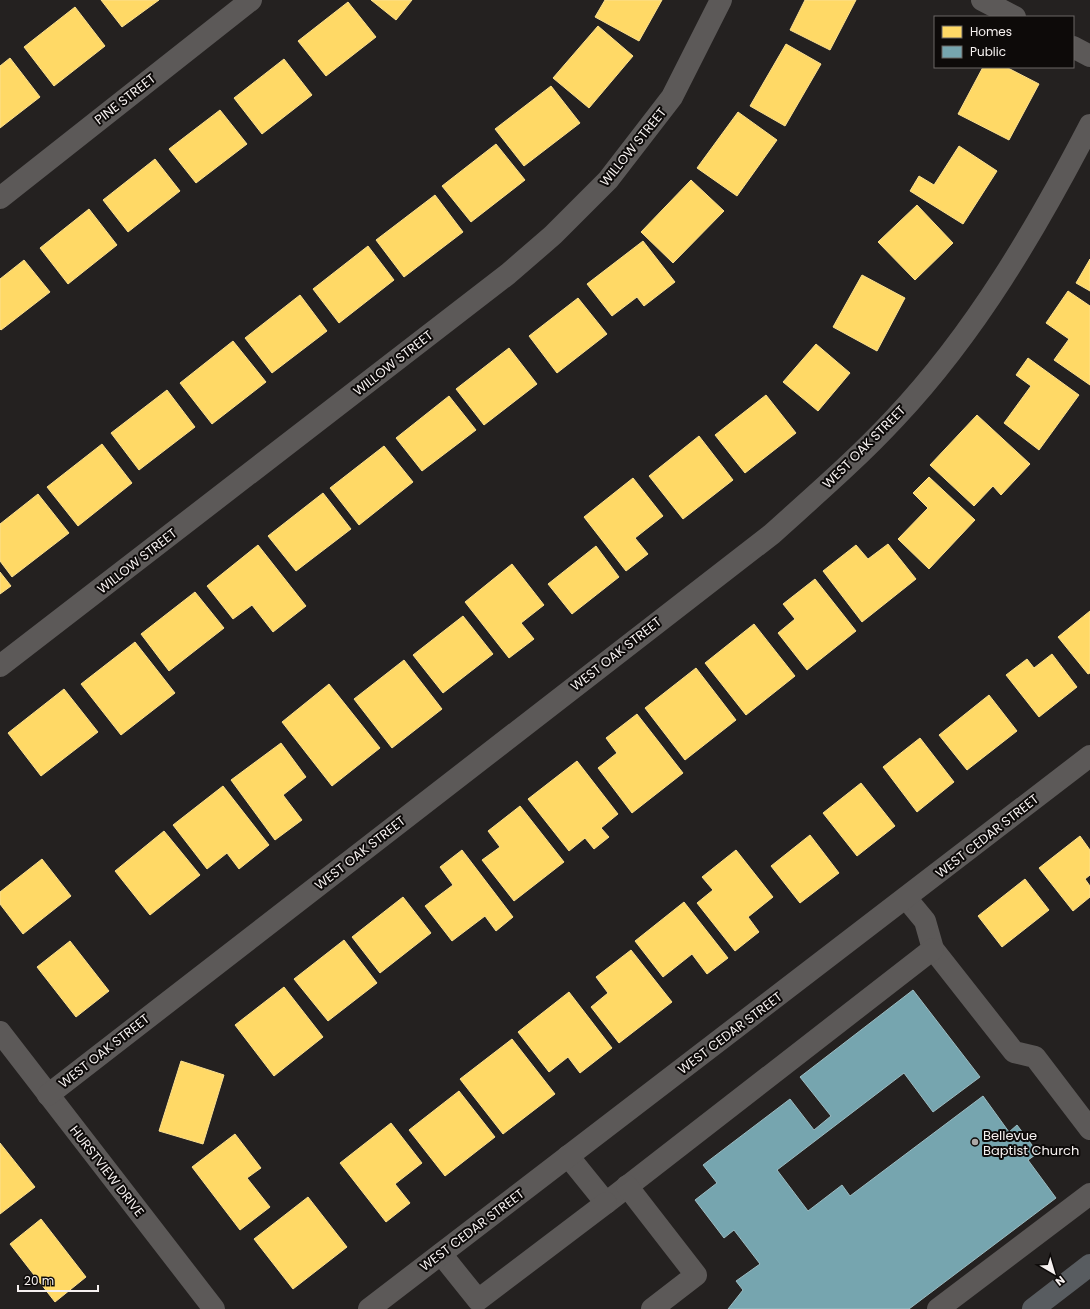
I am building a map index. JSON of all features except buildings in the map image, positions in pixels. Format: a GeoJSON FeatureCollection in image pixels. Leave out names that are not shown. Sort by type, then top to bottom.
{"type":"FeatureCollection","features":[{"type":"Feature","properties":{"kind":"main road"},"geometry":{"type":"LineString","coordinates":[[1043,1306],[1088,1271]]}},
{"type":"Feature","properties":{"kind":"street","name":"PINE STREET"},"geometry":{"type":"LineString","coordinates":[[0,198],[251,0]]}},
{"type":"Feature","properties":{"kind":"street","name":"WILLOW STREET"},"geometry":{"type":"LineString","coordinates":[[0,666],[508,274],[553,235],[608,180],[672,97],[721,0]]}},
{"type":"Feature","properties":{"kind":"street"},"geometry":{"type":"LineString","coordinates":[[982,0],[1013,16]]}},
{"type":"Feature","properties":{"kind":"street"},"geometry":{"type":"LineString","coordinates":[[1074,48],[1090,56]]}},
{"type":"Feature","properties":{"kind":"street","name":"WEST OAK STREET"},"geometry":{"type":"LineString","coordinates":[[48,1095],[772,534],[825,486],[896,418],[968,330],[1034,228],[1090,125]]}},
{"type":"Feature","properties":{"kind":"street","name":"WEST CEDAR STREET"},"geometry":{"type":"LineString","coordinates":[[369,1309],[1090,756]]}},
{"type":"Feature","properties":{"kind":"street"},"geometry":{"type":"LineString","coordinates":[[906,898],[925,921],[933,949],[1014,1052],[1035,1058],[1090,1129]]}},
{"type":"Feature","properties":{"kind":"street"},"geometry":{"type":"LineString","coordinates":[[441,1254],[481,1304],[606,1203],[933,949]]}},
{"type":"Feature","properties":{"kind":"street","name":"HURSTVIEW DRIVE"},"geometry":{"type":"LineString","coordinates":[[0,1032],[214,1309]]}},
{"type":"Feature","properties":{"kind":"street"},"geometry":{"type":"LineString","coordinates":[[568,1156],[606,1203]]}},
{"type":"Feature","properties":{"kind":"street"},"geometry":{"type":"LineString","coordinates":[[628,1186],[696,1274],[657,1308]]}},
{"type":"Feature","properties":{"kind":"street"},"geometry":{"type":"LineString","coordinates":[[938,1309],[1090,1194]]}},
{"type":"Feature","properties":{"kind":"place","name":"Bellevue Baptist Church"},"geometry":{"type":"Point","coordinates":[975,1142]}}]}
